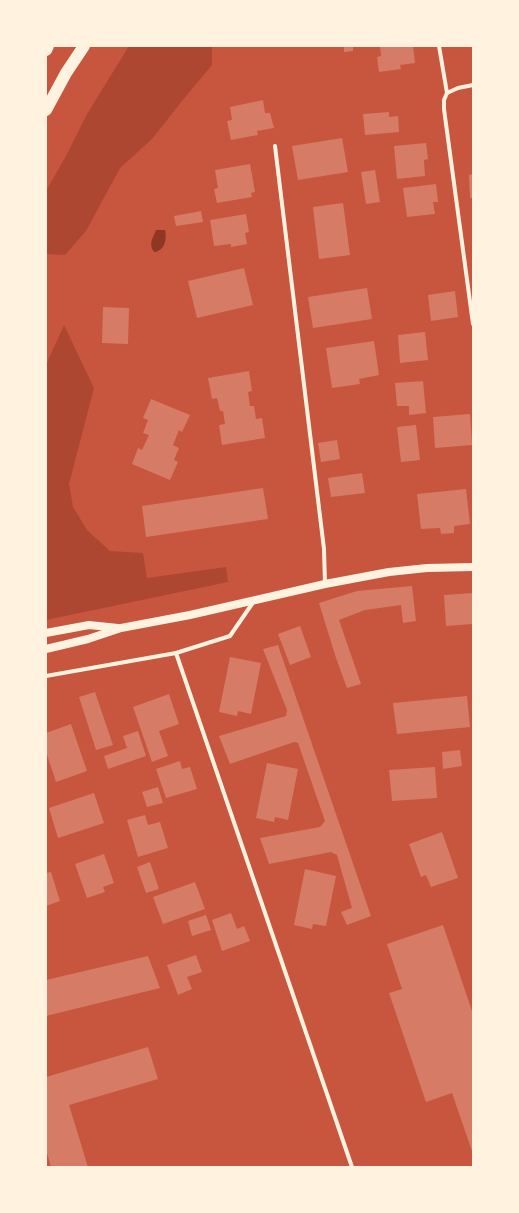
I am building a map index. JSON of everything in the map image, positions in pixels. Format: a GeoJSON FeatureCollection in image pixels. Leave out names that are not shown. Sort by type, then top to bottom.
{"type":"FeatureCollection","features":[{"type":"Feature","properties":{"kind":"highway"},"geometry":{"type":"LineString","coordinates":[[46,50],[48,46]]}},
{"type":"Feature","properties":{"kind":"highway"},"geometry":{"type":"LineString","coordinates":[[46,110],[66,73],[84,46]]}},
{"type":"Feature","properties":{"kind":"main road"},"geometry":{"type":"LineString","coordinates":[[46,649],[88,640],[121,628],[190,615],[325,584],[397,571],[426,568],[473,567]]}},
{"type":"Feature","properties":{"kind":"main road"},"geometry":{"type":"LineString","coordinates":[[46,633],[89,625],[121,628]]}},
{"type":"Feature","properties":{"kind":"street"},"geometry":{"type":"LineString","coordinates":[[439,46],[447,92],[444,100],[444,109],[473,324]]}},
{"type":"Feature","properties":{"kind":"street"},"geometry":{"type":"LineString","coordinates":[[447,92],[473,85]]}},
{"type":"Feature","properties":{"kind":"street"},"geometry":{"type":"LineString","coordinates":[[275,146],[324,549],[325,584]]}},
{"type":"Feature","properties":{"kind":"street"},"geometry":{"type":"LineString","coordinates":[[46,676],[176,653],[230,636],[254,601]]}},
{"type":"Feature","properties":{"kind":"street"},"geometry":{"type":"LineString","coordinates":[[176,653],[352,1167]]}},
{"type":"Feature","properties":{"kind":"shaded area"},"geometry":{"type":"Polygon","coordinates":[[[129,46],[212,46],[212,65],[152,139],[120,168],[86,231],[65,255],[46,254],[46,191],[87,114],[129,46]]]}},
{"type":"Feature","properties":{"kind":"shaded area"},"geometry":{"type":"Polygon","coordinates":[[[156,230],[165,230],[166,237],[163,247],[154,252],[151,244],[156,230]]]}},
{"type":"Feature","properties":{"kind":"shaded area"},"geometry":{"type":"Polygon","coordinates":[[[64,325],[94,388],[69,484],[73,507],[87,530],[110,551],[143,553],[147,578],[226,567],[228,582],[46,620],[46,365],[64,325]]]}},
{"type":"Feature","properties":{"kind":"building"},"geometry":{"type":"Polygon","coordinates":[[[344,46],[353,46],[353,51],[344,52],[344,46]]]}},
{"type":"Feature","properties":{"kind":"building"},"geometry":{"type":"Polygon","coordinates":[[[380,46],[413,46],[415,63],[400,65],[401,69],[379,72],[377,57],[381,56],[380,46]]]}},
{"type":"Feature","properties":{"kind":"building"},"geometry":{"type":"Polygon","coordinates":[[[263,100],[265,113],[270,113],[274,128],[257,131],[258,135],[231,140],[227,121],[232,120],[230,107],[263,100]]]}},
{"type":"Feature","properties":{"kind":"building"},"geometry":{"type":"Polygon","coordinates":[[[389,112],[389,117],[398,116],[399,132],[365,135],[363,114],[389,112]]]}},
{"type":"Feature","properties":{"kind":"building"},"geometry":{"type":"Polygon","coordinates":[[[342,138],[348,172],[298,180],[292,146],[342,138]]]}},
{"type":"Feature","properties":{"kind":"building"},"geometry":{"type":"Polygon","coordinates":[[[426,143],[428,159],[424,160],[425,176],[397,179],[394,146],[426,143]]]}},
{"type":"Feature","properties":{"kind":"building"},"geometry":{"type":"Polygon","coordinates":[[[250,164],[255,192],[251,193],[252,197],[217,203],[214,189],[218,188],[215,170],[250,164]]]}},
{"type":"Feature","properties":{"kind":"building"},"geometry":{"type":"Polygon","coordinates":[[[375,170],[380,202],[366,204],[361,172],[375,170]]]}},
{"type":"Feature","properties":{"kind":"building"},"geometry":{"type":"Polygon","coordinates":[[[473,174],[473,198],[470,198],[469,175],[473,174]]]}},
{"type":"Feature","properties":{"kind":"building"},"geometry":{"type":"Polygon","coordinates":[[[436,184],[438,202],[433,202],[435,214],[407,217],[403,188],[436,184]]]}},
{"type":"Feature","properties":{"kind":"building"},"geometry":{"type":"Polygon","coordinates":[[[343,203],[350,255],[319,259],[313,207],[343,203]]]}},
{"type":"Feature","properties":{"kind":"building"},"geometry":{"type":"Polygon","coordinates":[[[201,211],[203,222],[176,226],[174,216],[201,211]]]}},
{"type":"Feature","properties":{"kind":"building"},"geometry":{"type":"Polygon","coordinates":[[[246,214],[249,232],[245,233],[247,244],[231,247],[231,244],[214,246],[210,220],[246,214]]]}},
{"type":"Feature","properties":{"kind":"building"},"geometry":{"type":"Polygon","coordinates":[[[244,268],[253,305],[197,318],[188,281],[244,268]]]}},
{"type":"Feature","properties":{"kind":"building"},"geometry":{"type":"Polygon","coordinates":[[[367,288],[372,319],[313,328],[308,297],[367,288]]]}},
{"type":"Feature","properties":{"kind":"building"},"geometry":{"type":"Polygon","coordinates":[[[455,291],[458,317],[431,321],[428,295],[455,291]]]}},
{"type":"Feature","properties":{"kind":"building"},"geometry":{"type":"Polygon","coordinates":[[[103,307],[129,308],[128,344],[102,343],[103,307]]]}},
{"type":"Feature","properties":{"kind":"building"},"geometry":{"type":"Polygon","coordinates":[[[425,332],[428,360],[400,363],[398,335],[425,332]]]}},
{"type":"Feature","properties":{"kind":"building"},"geometry":{"type":"Polygon","coordinates":[[[374,341],[379,375],[359,379],[360,384],[332,388],[326,348],[374,341]]]}},
{"type":"Feature","properties":{"kind":"building"},"geometry":{"type":"Polygon","coordinates":[[[249,371],[252,391],[248,392],[250,406],[254,406],[256,419],[262,418],[265,438],[222,445],[219,425],[225,424],[223,411],[220,411],[217,398],[212,399],[208,378],[249,371]]]}},
{"type":"Feature","properties":{"kind":"building"},"geometry":{"type":"Polygon","coordinates":[[[423,381],[426,413],[409,415],[409,406],[397,406],[395,383],[423,381]]]}},
{"type":"Feature","properties":{"kind":"building"},"geometry":{"type":"Polygon","coordinates":[[[151,399],[190,415],[182,432],[179,430],[173,445],[179,448],[174,460],[178,462],[170,480],[132,464],[138,448],[142,450],[149,435],[143,433],[148,420],[143,418],[151,399]]]}},
{"type":"Feature","properties":{"kind":"building"},"geometry":{"type":"Polygon","coordinates":[[[470,414],[472,445],[435,448],[433,417],[470,414]]]}},
{"type":"Feature","properties":{"kind":"building"},"geometry":{"type":"Polygon","coordinates":[[[416,425],[420,460],[401,462],[397,427],[416,425]]]}},
{"type":"Feature","properties":{"kind":"building"},"geometry":{"type":"Polygon","coordinates":[[[337,440],[340,459],[321,462],[318,443],[337,440]]]}},
{"type":"Feature","properties":{"kind":"building"},"geometry":{"type":"Polygon","coordinates":[[[362,473],[365,493],[331,497],[328,478],[362,473]]]}},
{"type":"Feature","properties":{"kind":"building"},"geometry":{"type":"Polygon","coordinates":[[[263,488],[268,519],[146,537],[142,506],[263,488]]]}},
{"type":"Feature","properties":{"kind":"building"},"geometry":{"type":"Polygon","coordinates":[[[466,489],[470,524],[454,526],[454,533],[441,534],[440,528],[421,529],[417,494],[466,489]]]}},
{"type":"Feature","properties":{"kind":"building"},"geometry":{"type":"Polygon","coordinates":[[[412,586],[416,621],[403,623],[401,605],[365,610],[339,620],[361,684],[347,688],[319,603],[357,591],[412,586]]]}},
{"type":"Feature","properties":{"kind":"building"},"geometry":{"type":"Polygon","coordinates":[[[473,593],[473,624],[446,626],[444,595],[473,593]]]}},
{"type":"Feature","properties":{"kind":"building"},"geometry":{"type":"Polygon","coordinates":[[[300,626],[311,657],[290,665],[278,634],[300,626]]]}},
{"type":"Feature","properties":{"kind":"building"},"geometry":{"type":"Polygon","coordinates":[[[278,645],[371,916],[347,925],[341,912],[352,908],[337,855],[331,852],[269,864],[260,838],[320,827],[325,821],[298,743],[294,742],[230,764],[219,736],[286,716],[287,710],[263,649],[278,645]]]}},
{"type":"Feature","properties":{"kind":"building"},"geometry":{"type":"Polygon","coordinates":[[[230,657],[261,663],[251,714],[238,711],[237,716],[219,712],[230,657]]]}},
{"type":"Feature","properties":{"kind":"building"},"geometry":{"type":"Polygon","coordinates":[[[95,692],[113,745],[96,750],[79,697],[95,692]]]}},
{"type":"Feature","properties":{"kind":"building"},"geometry":{"type":"Polygon","coordinates":[[[169,694],[179,724],[159,731],[168,756],[152,762],[133,707],[169,694]]]}},
{"type":"Feature","properties":{"kind":"building"},"geometry":{"type":"Polygon","coordinates":[[[467,696],[470,727],[397,734],[393,703],[467,696]]]}},
{"type":"Feature","properties":{"kind":"building"},"geometry":{"type":"Polygon","coordinates":[[[71,724],[87,771],[56,782],[46,752],[46,733],[71,724]]]}},
{"type":"Feature","properties":{"kind":"building"},"geometry":{"type":"Polygon","coordinates":[[[138,731],[146,756],[108,769],[104,756],[127,748],[123,736],[138,731]]]}},
{"type":"Feature","properties":{"kind":"building"},"geometry":{"type":"Polygon","coordinates":[[[460,750],[462,766],[443,769],[442,752],[460,750]]]}},
{"type":"Feature","properties":{"kind":"building"},"geometry":{"type":"Polygon","coordinates":[[[180,761],[182,769],[190,767],[197,789],[166,798],[156,769],[180,761]]]}},
{"type":"Feature","properties":{"kind":"building"},"geometry":{"type":"Polygon","coordinates":[[[267,763],[298,769],[288,820],[275,817],[274,822],[256,818],[267,763]]]}},
{"type":"Feature","properties":{"kind":"building"},"geometry":{"type":"Polygon","coordinates":[[[435,767],[437,798],[392,801],[389,770],[435,767]]]}},
{"type":"Feature","properties":{"kind":"building"},"geometry":{"type":"Polygon","coordinates":[[[158,787],[163,803],[147,807],[142,792],[158,787]]]}},
{"type":"Feature","properties":{"kind":"building"},"geometry":{"type":"Polygon","coordinates":[[[94,793],[104,823],[58,838],[49,808],[94,793]]]}},
{"type":"Feature","properties":{"kind":"building"},"geometry":{"type":"Polygon","coordinates":[[[145,815],[148,825],[160,822],[168,848],[138,857],[127,820],[145,815]]]}},
{"type":"Feature","properties":{"kind":"building"},"geometry":{"type":"Polygon","coordinates":[[[442,832],[458,878],[431,887],[426,875],[421,877],[409,844],[442,832]]]}},
{"type":"Feature","properties":{"kind":"building"},"geometry":{"type":"Polygon","coordinates":[[[104,854],[114,883],[103,887],[105,892],[87,898],[75,864],[104,854]]]}},
{"type":"Feature","properties":{"kind":"building"},"geometry":{"type":"Polygon","coordinates":[[[150,862],[159,889],[146,893],[137,867],[150,862]]]}},
{"type":"Feature","properties":{"kind":"building"},"geometry":{"type":"Polygon","coordinates":[[[305,869],[336,876],[326,926],[313,924],[312,929],[294,925],[305,869]]]}},
{"type":"Feature","properties":{"kind":"building"},"geometry":{"type":"Polygon","coordinates":[[[51,872],[60,901],[46,906],[46,873],[51,872]]]}},
{"type":"Feature","properties":{"kind":"building"},"geometry":{"type":"Polygon","coordinates":[[[195,882],[205,909],[163,924],[153,897],[195,882]]]}},
{"type":"Feature","properties":{"kind":"building"},"geometry":{"type":"Polygon","coordinates":[[[231,913],[237,929],[244,926],[250,941],[222,951],[212,920],[231,913]]]}},
{"type":"Feature","properties":{"kind":"building"},"geometry":{"type":"Polygon","coordinates":[[[206,915],[211,930],[192,936],[188,921],[206,915]]]}},
{"type":"Feature","properties":{"kind":"building"},"geometry":{"type":"Polygon","coordinates":[[[443,925],[473,1014],[473,1154],[452,1093],[426,1102],[389,993],[402,989],[387,944],[443,925]]]}},
{"type":"Feature","properties":{"kind":"building"},"geometry":{"type":"Polygon","coordinates":[[[196,955],[202,972],[187,977],[192,989],[178,995],[167,965],[196,955]]]}},
{"type":"Feature","properties":{"kind":"building"},"geometry":{"type":"Polygon","coordinates":[[[148,956],[160,988],[46,1016],[46,980],[148,956]]]}},
{"type":"Feature","properties":{"kind":"building"},"geometry":{"type":"Polygon","coordinates":[[[148,1047],[158,1079],[69,1105],[88,1167],[51,1167],[46,1150],[46,1077],[148,1047]]]}}]}
